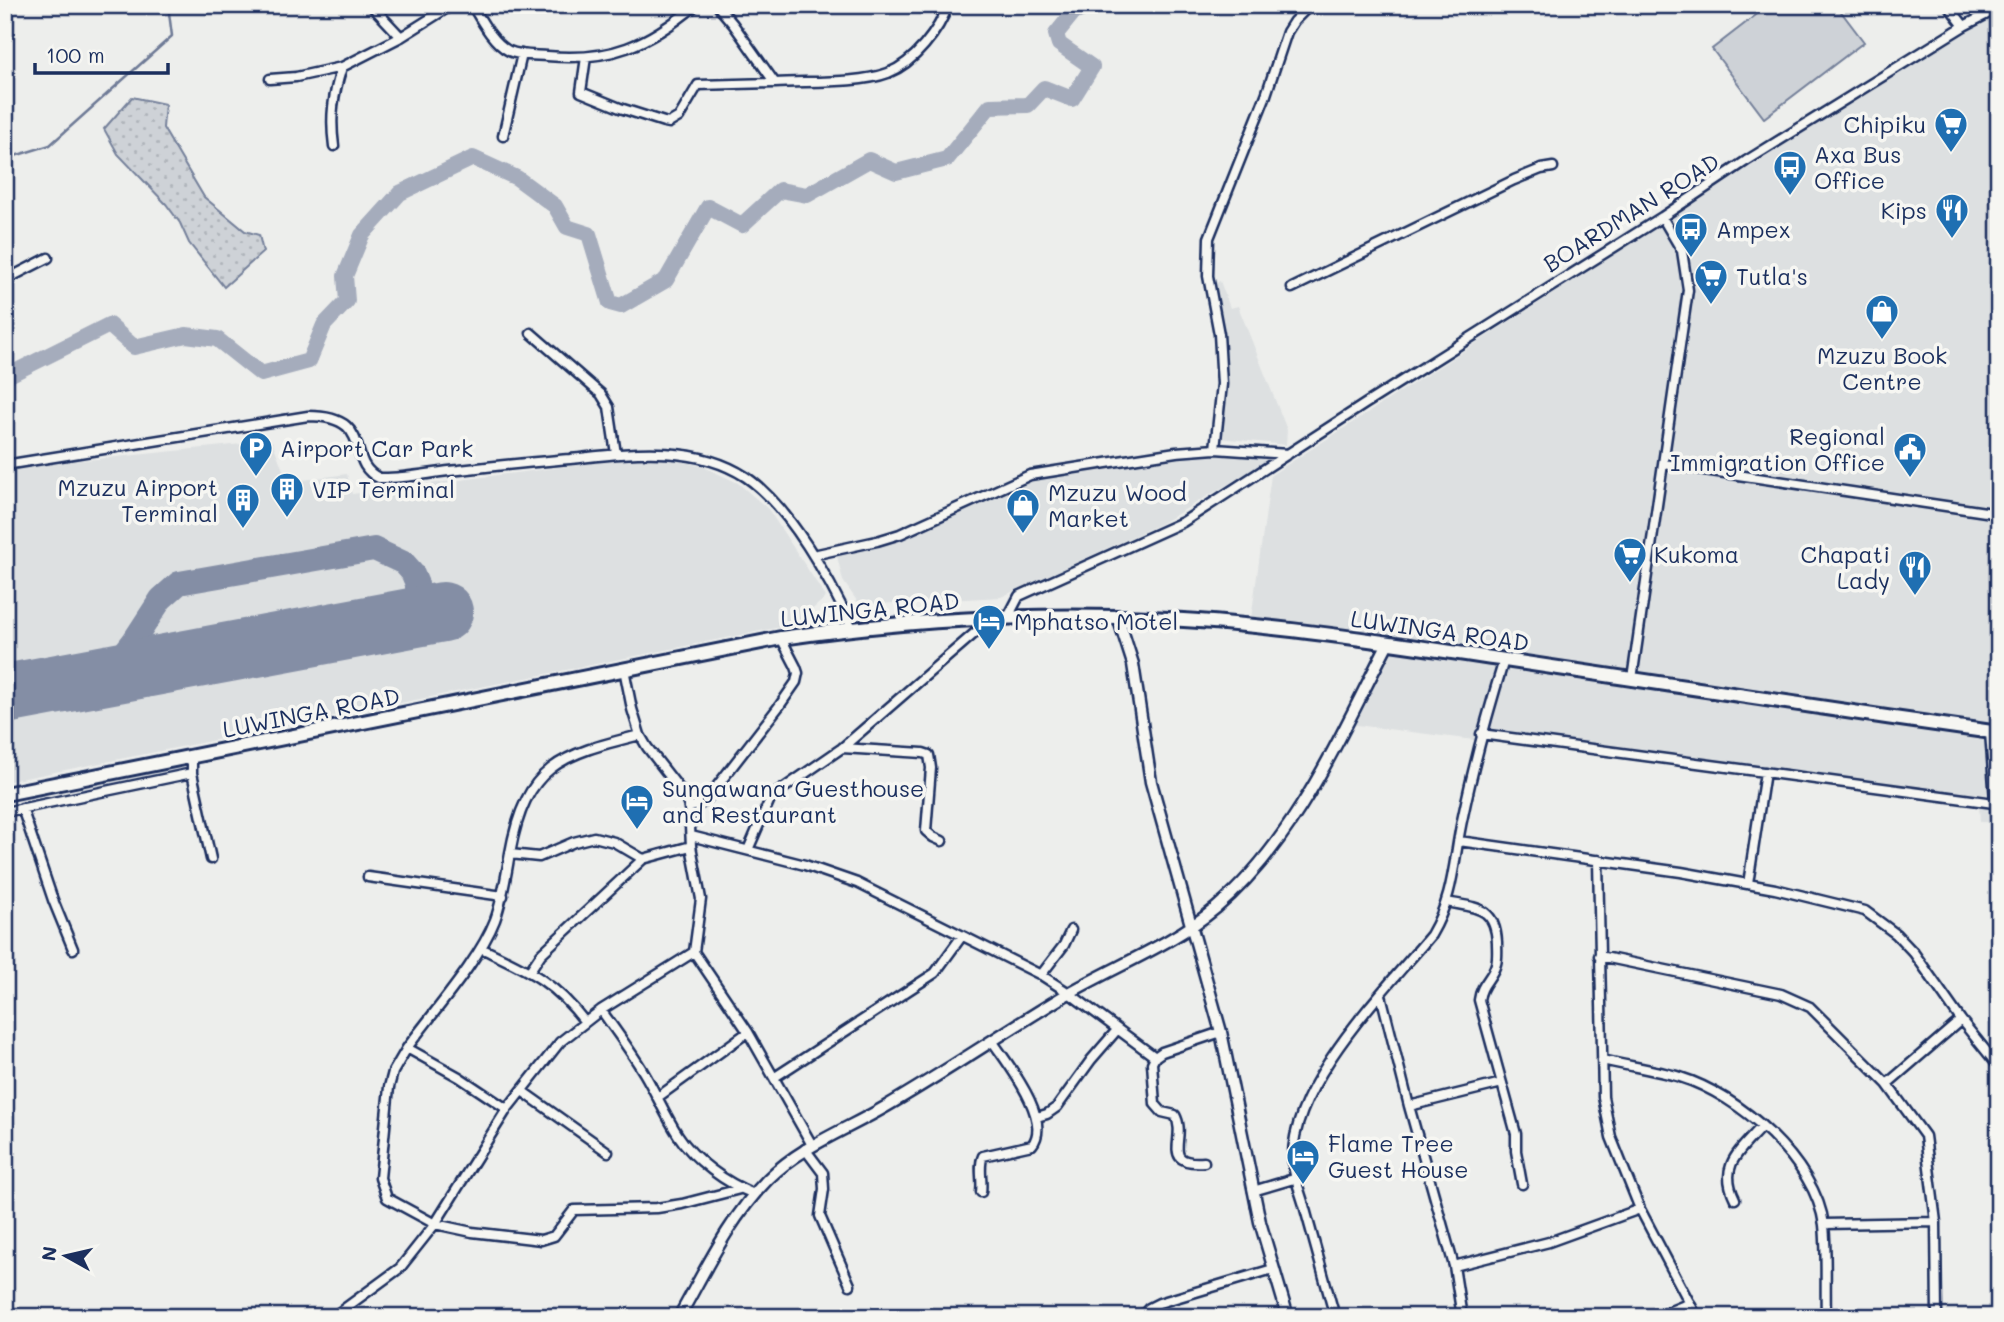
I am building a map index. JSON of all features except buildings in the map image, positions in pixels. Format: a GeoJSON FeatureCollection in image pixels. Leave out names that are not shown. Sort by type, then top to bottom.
{"type":"FeatureCollection","features":[{"type":"Feature","properties":{"kind":"highway","name":"LUWINGA ROAD"},"geometry":{"type":"LineString","coordinates":[[5,793],[781,638],[852,628],[1008,617],[1118,617],[1245,624],[1994,733]]}},
{"type":"Feature","properties":{"kind":"street"},"geometry":{"type":"LineString","coordinates":[[371,5],[401,37]]}},
{"type":"Feature","properties":{"kind":"street"},"geometry":{"type":"LineString","coordinates":[[270,79],[342,67],[401,37],[452,5]]}},
{"type":"Feature","properties":{"kind":"street"},"geometry":{"type":"LineString","coordinates":[[472,5],[504,48],[522,54],[572,59],[619,52],[644,41],[680,19],[696,5]]}},
{"type":"Feature","properties":{"kind":"street"},"geometry":{"type":"LineString","coordinates":[[717,5],[775,83]]}},
{"type":"Feature","properties":{"kind":"street"},"geometry":{"type":"LineString","coordinates":[[586,57],[581,88],[584,94],[669,123],[679,117],[698,85],[869,78],[891,72],[929,41],[948,5]]}},
{"type":"Feature","properties":{"kind":"street"},"geometry":{"type":"LineString","coordinates":[[1214,449],[1222,384],[1219,334],[1208,276],[1209,238],[1266,95],[1287,32],[1310,5]]}},
{"type":"Feature","properties":{"kind":"street"},"geometry":{"type":"LineString","coordinates":[[1948,5],[1964,26]]}},
{"type":"Feature","properties":{"kind":"street","name":"BOARDMAN ROAD"},"geometry":{"type":"LineString","coordinates":[[1008,617],[1019,596],[1183,522],[1746,161],[1964,26],[1999,8]]}},
{"type":"Feature","properties":{"kind":"street"},"geometry":{"type":"LineString","coordinates":[[503,136],[522,54]]}},
{"type":"Feature","properties":{"kind":"street"},"geometry":{"type":"LineString","coordinates":[[334,146],[330,122],[342,67]]}},
{"type":"Feature","properties":{"kind":"street"},"geometry":{"type":"LineString","coordinates":[[1292,288],[1514,180],[1553,167]]}},
{"type":"Feature","properties":{"kind":"street"},"geometry":{"type":"LineString","coordinates":[[1632,679],[1688,290],[1682,251],[1662,217]]}},
{"type":"Feature","properties":{"kind":"street"},"geometry":{"type":"LineString","coordinates":[[5,280],[48,258]]}},
{"type":"Feature","properties":{"kind":"street"},"geometry":{"type":"LineString","coordinates":[[531,333],[601,394],[609,407],[616,454]]}},
{"type":"Feature","properties":{"kind":"street"},"geometry":{"type":"LineString","coordinates":[[5,465],[308,416],[338,420],[346,425],[355,435],[369,471],[379,478],[616,454],[690,455],[722,465],[746,477],[771,497],[813,555],[852,628]]}},
{"type":"Feature","properties":{"kind":"street"},"geometry":{"type":"LineString","coordinates":[[813,555],[900,534],[1030,475],[1177,452],[1214,449],[1288,454]]}},
{"type":"Feature","properties":{"kind":"street"},"geometry":{"type":"LineString","coordinates":[[1664,464],[1999,514]]}},
{"type":"Feature","properties":{"kind":"street"},"geometry":{"type":"LineString","coordinates":[[1118,617],[1133,664],[1151,782],[1221,1031],[1252,1191],[1288,1317]]}},
{"type":"Feature","properties":{"kind":"street"},"geometry":{"type":"LineString","coordinates":[[748,850],[771,797],[842,748],[994,618]]}},
{"type":"Feature","properties":{"kind":"street"},"geometry":{"type":"LineString","coordinates":[[689,807],[699,805],[707,799],[796,682],[796,667],[781,638]]}},
{"type":"Feature","properties":{"kind":"street"},"geometry":{"type":"LineString","coordinates":[[679,1317],[732,1222],[754,1194],[789,1160],[808,1147],[886,1107],[1069,993],[1193,926],[1233,892],[1276,845],[1324,766],[1388,643]]}},
{"type":"Feature","properties":{"kind":"street"},"geometry":{"type":"LineString","coordinates":[[1335,1317],[1293,1165],[1293,1150],[1303,1110],[1326,1066],[1348,1034],[1431,934],[1447,902],[1481,734],[1504,660]]}},
{"type":"Feature","properties":{"kind":"street"},"geometry":{"type":"LineString","coordinates":[[625,669],[632,709],[640,734],[685,796],[689,807],[691,846],[701,899],[694,952],[775,1077],[823,1173],[824,1189],[820,1216],[849,1285]]}},
{"type":"Feature","properties":{"kind":"street"},"geometry":{"type":"LineString","coordinates":[[1994,733],[1994,803],[1999,854]]}},
{"type":"Feature","properties":{"kind":"street"},"geometry":{"type":"LineString","coordinates":[[640,734],[586,749],[561,761],[545,774],[524,800],[515,827],[503,896],[495,920],[481,948],[407,1048],[393,1072],[389,1087],[380,1178],[387,1198],[435,1224],[472,1232],[541,1240],[554,1236],[573,1210],[656,1208],[740,1189]]}},
{"type":"Feature","properties":{"kind":"street"},"geometry":{"type":"LineString","coordinates":[[1481,734],[1994,803]]}},
{"type":"Feature","properties":{"kind":"street"},"geometry":{"type":"LineString","coordinates":[[842,748],[929,755],[931,768],[926,831],[942,841]]}},
{"type":"Feature","properties":{"kind":"street"},"geometry":{"type":"LineString","coordinates":[[192,757],[192,773],[211,859]]}},
{"type":"Feature","properties":{"kind":"street"},"geometry":{"type":"LineString","coordinates":[[1748,884],[1765,772]]}},
{"type":"Feature","properties":{"kind":"street"},"geometry":{"type":"LineString","coordinates":[[5,812],[192,773]]}},
{"type":"Feature","properties":{"kind":"street"},"geometry":{"type":"LineString","coordinates":[[22,808],[53,900],[73,949]]}},
{"type":"Feature","properties":{"kind":"street"},"geometry":{"type":"LineString","coordinates":[[691,836],[805,865],[857,883],[1041,975],[1155,1057]]}},
{"type":"Feature","properties":{"kind":"street"},"geometry":{"type":"LineString","coordinates":[[510,854],[539,857],[574,842],[594,837],[614,842],[643,859]]}},
{"type":"Feature","properties":{"kind":"street"},"geometry":{"type":"LineString","coordinates":[[1459,841],[1748,884],[1845,904],[1865,911],[1896,934],[1914,953],[1961,1020],[1999,1067]]}},
{"type":"Feature","properties":{"kind":"street"},"geometry":{"type":"LineString","coordinates":[[529,972],[541,954],[643,859],[691,846]]}},
{"type":"Feature","properties":{"kind":"street"},"geometry":{"type":"LineString","coordinates":[[1598,860],[1603,1097],[1611,1137],[1640,1209],[1697,1317]]}},
{"type":"Feature","properties":{"kind":"street"},"geometry":{"type":"LineString","coordinates":[[368,877],[503,896]]}},
{"type":"Feature","properties":{"kind":"street"},"geometry":{"type":"LineString","coordinates":[[1447,902],[1485,911],[1494,924],[1496,964],[1483,985],[1479,1000],[1516,1134],[1522,1184]]}},
{"type":"Feature","properties":{"kind":"street"},"geometry":{"type":"LineString","coordinates":[[1041,975],[1064,945],[1071,930]]}},
{"type":"Feature","properties":{"kind":"street"},"geometry":{"type":"LineString","coordinates":[[775,1077],[867,1014],[935,973],[962,936]]}},
{"type":"Feature","properties":{"kind":"street"},"geometry":{"type":"LineString","coordinates":[[481,948],[550,983],[585,1022]]}},
{"type":"Feature","properties":{"kind":"street"},"geometry":{"type":"LineString","coordinates":[[333,1317],[400,1268],[435,1224],[507,1109],[560,1042],[601,1010],[694,952]]}},
{"type":"Feature","properties":{"kind":"street"},"geometry":{"type":"LineString","coordinates":[[1599,956],[1781,993],[1796,999],[1810,1007],[1887,1084],[1925,1136],[1936,1222],[1937,1317]]}},
{"type":"Feature","properties":{"kind":"street"},"geometry":{"type":"LineString","coordinates":[[1381,995],[1454,1266],[1462,1317]]}},
{"type":"Feature","properties":{"kind":"street"},"geometry":{"type":"LineString","coordinates":[[601,1010],[658,1097],[678,1136],[740,1189],[754,1194]]}},
{"type":"Feature","properties":{"kind":"street"},"geometry":{"type":"LineString","coordinates":[[1887,1084],[1961,1020]]}},
{"type":"Feature","properties":{"kind":"street"},"geometry":{"type":"LineString","coordinates":[[1037,1117],[1047,1115],[1057,1107],[1090,1060],[1117,1030]]}},
{"type":"Feature","properties":{"kind":"street"},"geometry":{"type":"LineString","coordinates":[[1204,1162],[1187,1163],[1178,1154],[1178,1121],[1175,1115],[1162,1112],[1155,1104],[1152,1063],[1162,1052],[1221,1031]]}},
{"type":"Feature","properties":{"kind":"street"},"geometry":{"type":"LineString","coordinates":[[658,1097],[748,1032]]}},
{"type":"Feature","properties":{"kind":"street"},"geometry":{"type":"LineString","coordinates":[[981,1192],[982,1156],[1032,1144],[1036,1136],[1037,1117],[1011,1068],[993,1042]]}},
{"type":"Feature","properties":{"kind":"street"},"geometry":{"type":"LineString","coordinates":[[407,1048],[459,1077],[507,1109]]}},
{"type":"Feature","properties":{"kind":"street"},"geometry":{"type":"LineString","coordinates":[[1602,1060],[1682,1078],[1709,1090],[1762,1126],[1798,1163],[1816,1198],[1824,1224],[1826,1317]]}},
{"type":"Feature","properties":{"kind":"street"},"geometry":{"type":"LineString","coordinates":[[1409,1106],[1502,1083]]}},
{"type":"Feature","properties":{"kind":"street"},"geometry":{"type":"LineString","coordinates":[[522,1091],[608,1152]]}},
{"type":"Feature","properties":{"kind":"street"},"geometry":{"type":"LineString","coordinates":[[1735,1199],[1728,1180],[1732,1161],[1762,1126]]}},
{"type":"Feature","properties":{"kind":"street"},"geometry":{"type":"LineString","coordinates":[[1252,1191],[1297,1178]]}},
{"type":"Feature","properties":{"kind":"street"},"geometry":{"type":"LineString","coordinates":[[1454,1266],[1549,1242],[1640,1209]]}},
{"type":"Feature","properties":{"kind":"street"},"geometry":{"type":"LineString","coordinates":[[1824,1224],[1936,1222]]}},
{"type":"Feature","properties":{"kind":"street"},"geometry":{"type":"LineString","coordinates":[[1141,1317],[1149,1308],[1159,1303],[1273,1269]]}},
{"type":"Feature","properties":{"kind":"street"},"geometry":{"type":"LineString","coordinates":[[1656,1317],[1690,1303]]}},
{"type":"Feature","properties":{"kind":"shaded area"},"geometry":{"type":"Polygon","coordinates":[[[1769,5],[1836,5],[1864,42],[1764,118],[1712,49],[1769,5]]]}},
{"type":"Feature","properties":{"kind":"shaded area"},"geometry":{"type":"Polygon","coordinates":[[[1999,12],[1999,823],[1980,822],[1979,805],[1349,724],[1387,637],[1251,619],[1271,475],[1980,19],[1999,12]]]}},
{"type":"Feature","properties":{"kind":"shaded area"},"geometry":{"type":"Polygon","coordinates":[[[132,97],[165,104],[163,128],[204,197],[245,231],[259,235],[263,252],[224,287],[189,243],[180,223],[166,204],[118,154],[104,129],[132,97]]]}},
{"type":"Feature","properties":{"kind":"shaded area"},"geometry":{"type":"Polygon","coordinates":[[[1220,281],[1230,308],[1238,306],[1287,430],[1286,445],[1219,438],[1225,400],[1225,353],[1221,323],[1210,286],[1220,281]]]}},
{"type":"Feature","properties":{"kind":"shaded area"},"geometry":{"type":"Polygon","coordinates":[[[272,441],[285,475],[303,480],[347,474],[352,494],[631,458],[678,460],[704,467],[738,483],[768,509],[826,597],[796,624],[5,782],[5,472],[27,464],[272,441]]]}},
{"type":"Feature","properties":{"kind":"shaded area","name":"Mzuzu Wood Market"},"geometry":{"type":"Polygon","coordinates":[[[1201,454],[1272,458],[1162,523],[1001,597],[860,605],[843,581],[836,552],[892,543],[1029,478],[1201,454]]]}},
{"type":"Feature","properties":{"kind":"waterway"},"geometry":{"type":"LineString","coordinates":[[5,159],[50,145],[172,36],[168,5]]}},
{"type":"Feature","properties":{"kind":"waterway"},"geometry":{"type":"LineString","coordinates":[[5,377],[109,325],[134,347],[186,335],[217,339],[261,374],[309,361],[324,325],[347,301],[345,276],[362,235],[400,193],[473,158],[517,178],[555,206],[567,227],[589,234],[610,303],[621,306],[666,280],[708,207],[742,225],[780,190],[807,195],[869,160],[896,172],[947,159],[990,106],[1028,105],[1044,88],[1072,99],[1092,67],[1059,44],[1056,34],[1073,13],[1093,5]]}},
{"type":"Feature","properties":{"kind":"taxiway"},"geometry":{"type":"LineString","coordinates":[[108,674],[161,599],[179,583],[374,549],[404,563],[417,584],[417,593],[412,604],[396,621]]}},
{"type":"Feature","properties":{"kind":"taxiway"},"geometry":{"type":"LineString","coordinates":[[133,642],[143,656],[164,664]]}},
{"type":"Feature","properties":{"kind":"runway"},"geometry":{"type":"LineString","coordinates":[[5,694],[443,612]]}},
{"type":"Feature","properties":{"kind":"place","name":"Chipiku"},"geometry":{"type":"Point","coordinates":[1951,154]}},
{"type":"Feature","properties":{"kind":"place","name":"Axa Bus Office"},"geometry":{"type":"Point","coordinates":[1790,197]}},
{"type":"Feature","properties":{"kind":"place","name":"Kips"},"geometry":{"type":"Point","coordinates":[1952,240]}},
{"type":"Feature","properties":{"kind":"place","name":"Ampex"},"geometry":{"type":"Point","coordinates":[1691,259]}},
{"type":"Feature","properties":{"kind":"place","name":"Tutla's"},"geometry":{"type":"Point","coordinates":[1711,306]}},
{"type":"Feature","properties":{"kind":"place","name":"Mzuzu Book Centre"},"geometry":{"type":"Point","coordinates":[1882,341]}},
{"type":"Feature","properties":{"kind":"place","name":"Airport Car Park"},"geometry":{"type":"Point","coordinates":[256,478]}},
{"type":"Feature","properties":{"kind":"place","name":"Regional Immigration Office"},"geometry":{"type":"Point","coordinates":[1910,479]}},
{"type":"Feature","properties":{"kind":"place","name":"VIP Terminal"},"geometry":{"type":"Point","coordinates":[287,519]}},
{"type":"Feature","properties":{"kind":"place","name":"Mzuzu Airport Terminal"},"geometry":{"type":"Point","coordinates":[243,530]}},
{"type":"Feature","properties":{"kind":"place","name":"Mzuzu Wood Market"},"geometry":{"type":"Point","coordinates":[1023,535]}},
{"type":"Feature","properties":{"kind":"place","name":"Kukoma"},"geometry":{"type":"Point","coordinates":[1630,584]}},
{"type":"Feature","properties":{"kind":"place","name":"Chapati Lady"},"geometry":{"type":"Point","coordinates":[1915,597]}},
{"type":"Feature","properties":{"kind":"place","name":"Mphatso Motel"},"geometry":{"type":"Point","coordinates":[989,651]}},
{"type":"Feature","properties":{"kind":"place","name":"Sungawana Guesthouse and Restaurant"},"geometry":{"type":"Point","coordinates":[637,831]}},
{"type":"Feature","properties":{"kind":"place","name":"Flame Tree Guest House"},"geometry":{"type":"Point","coordinates":[1303,1186]}}]}
